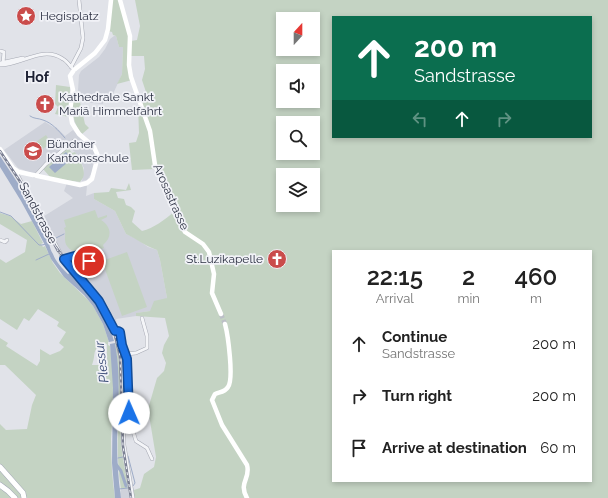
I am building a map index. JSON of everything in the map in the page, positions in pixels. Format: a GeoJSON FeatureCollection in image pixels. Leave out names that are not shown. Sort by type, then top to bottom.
{"type":"FeatureCollection","features":[{"type":"Feature","properties":{"kind":"main road"},"geometry":{"type":"LineString","coordinates":[[0,149],[13,168],[17,171],[82,185],[89,181],[93,175],[98,154],[94,147],[82,137],[73,125],[70,111],[72,90],[70,81],[72,68],[95,53],[105,40],[108,29],[111,0]]}},
{"type":"Feature","properties":{"kind":"main road","name":"Arosastrasse"},"geometry":{"type":"LineString","coordinates":[[120,0],[130,36],[130,75],[150,132],[156,165],[173,208],[185,232],[203,244],[209,252],[214,274],[212,293],[221,314]]}},
{"type":"Feature","properties":{"kind":"main road"},"geometry":{"type":"LineString","coordinates":[[225,324],[231,381],[227,388],[215,394],[212,400],[224,429],[247,465],[248,473],[243,487],[247,498]]}},
{"type":"Feature","properties":{"kind":"main road"},"geometry":{"type":"LineString","coordinates":[[0,467],[23,493],[24,498]]}},
{"type":"Feature","properties":{"kind":"main road"},"geometry":{"type":"LineString","coordinates":[[0,485],[15,498]]}},
{"type":"Feature","properties":{"kind":"street"},"geometry":{"type":"LineString","coordinates":[[1,64],[6,65],[46,54],[61,57],[72,68],[81,48],[83,38],[79,0]]}},
{"type":"Feature","properties":{"kind":"street"},"geometry":{"type":"LineString","coordinates":[[1,64],[2,51]]}},
{"type":"Feature","properties":{"kind":"street"},"geometry":{"type":"LineString","coordinates":[[1,64],[23,58]]}},
{"type":"Feature","properties":{"kind":"street"},"geometry":{"type":"LineString","coordinates":[[35,176],[46,164],[75,140]]}},
{"type":"Feature","properties":{"kind":"street","name":"Sandstrasse"},"geometry":{"type":"LineString","coordinates":[[17,171],[18,176],[64,259],[99,301],[115,331],[122,364],[124,445],[133,498]]}},
{"type":"Feature","properties":{"kind":"street"},"geometry":{"type":"LineString","coordinates":[[0,240],[4,242],[7,240]]}},
{"type":"Feature","properties":{"kind":"street"},"geometry":{"type":"LineString","coordinates":[[64,259],[78,255],[89,261]]}},
{"type":"Feature","properties":{"kind":"street"},"geometry":{"type":"LineString","coordinates":[[126,354],[135,353],[147,348],[147,338],[142,318]]}},
{"type":"Feature","properties":{"kind":"street"},"geometry":{"type":"LineString","coordinates":[[115,331],[120,332],[122,345],[126,354],[129,410],[132,428],[136,441],[147,448],[152,459]]}},
{"type":"Feature","properties":{"kind":"shaded area"},"geometry":{"type":"Polygon","coordinates":[[[116,36],[119,47],[123,47],[122,74],[113,94],[104,94],[103,104],[83,102],[80,99],[78,90],[79,75],[81,71],[99,57],[110,39],[116,36]]]}},
{"type":"Feature","properties":{"kind":"shaded area","name":"Bündner Kantonsschule"},"geometry":{"type":"Polygon","coordinates":[[[45,122],[55,128],[56,127],[65,136],[73,130],[81,139],[90,145],[96,153],[92,173],[87,180],[82,181],[84,168],[75,152],[68,146],[34,174],[18,168],[4,150],[45,122]]]}},
{"type":"Feature","properties":{"kind":"shaded area"},"geometry":{"type":"Polygon","coordinates":[[[67,183],[87,186],[86,196],[94,193],[94,199],[115,211],[126,234],[148,247],[157,250],[167,298],[150,311],[137,313],[136,316],[116,319],[117,327],[115,328],[100,301],[68,263],[41,218],[73,198],[64,191],[67,183]]]}},
{"type":"Feature","properties":{"kind":"shaded area"},"geometry":{"type":"Polygon","coordinates":[[[120,368],[123,368],[124,445],[133,498],[121,498],[120,494],[121,489],[128,487],[121,442],[120,368]]]}},
{"type":"Feature","properties":{"kind":"green space"},"geometry":{"type":"Polygon","coordinates":[[[111,0],[120,0],[131,41],[137,40],[140,26],[135,0],[608,0],[608,498],[133,498],[131,491],[140,488],[144,474],[154,467],[156,457],[148,409],[157,378],[164,371],[166,363],[162,353],[169,336],[165,318],[136,316],[136,313],[150,311],[154,301],[167,298],[157,250],[126,234],[115,211],[94,199],[94,193],[109,192],[111,188],[126,190],[129,183],[131,190],[116,192],[118,198],[124,199],[126,205],[135,211],[132,222],[142,231],[155,226],[174,212],[155,169],[132,170],[129,143],[136,142],[139,133],[138,106],[148,98],[142,80],[145,69],[144,56],[130,56],[132,80],[117,84],[122,74],[123,47],[119,47],[116,36],[113,35],[112,32],[108,31],[111,0]]]}},
{"type":"Feature","properties":{"kind":"green space"},"geometry":{"type":"Polygon","coordinates":[[[56,85],[70,87],[69,117],[55,114],[58,107],[55,104],[56,85]]]}},
{"type":"Feature","properties":{"kind":"green space"},"geometry":{"type":"Polygon","coordinates":[[[74,92],[80,102],[85,124],[89,128],[82,134],[77,126],[73,114],[74,92]]]}},
{"type":"Feature","properties":{"kind":"green space"},"geometry":{"type":"Polygon","coordinates":[[[46,135],[51,143],[36,154],[30,146],[46,135]]]}},
{"type":"Feature","properties":{"kind":"green space"},"geometry":{"type":"Polygon","coordinates":[[[66,149],[69,149],[72,153],[75,152],[83,167],[84,175],[80,182],[51,178],[43,169],[66,149]]]}},
{"type":"Feature","properties":{"kind":"green space"},"geometry":{"type":"Polygon","coordinates":[[[95,210],[98,218],[107,215],[107,217],[101,220],[107,225],[110,232],[108,239],[103,245],[104,248],[84,254],[83,252],[70,250],[65,242],[64,228],[66,227],[64,220],[95,210]]]}},
{"type":"Feature","properties":{"kind":"green space"},"geometry":{"type":"Polygon","coordinates":[[[0,213],[10,216],[21,224],[32,221],[43,243],[41,244],[43,247],[45,246],[53,263],[60,273],[93,306],[103,324],[109,342],[108,345],[110,346],[113,369],[111,446],[112,476],[115,498],[0,498],[0,424],[6,430],[27,429],[32,405],[36,395],[5,365],[0,365],[0,338],[8,343],[6,346],[37,366],[40,361],[40,349],[50,355],[60,351],[64,347],[59,343],[66,332],[57,326],[59,322],[38,309],[29,321],[24,318],[17,330],[0,319],[0,259],[6,263],[25,252],[27,240],[0,224],[0,213]],[[107,344],[96,349],[92,365],[107,365],[107,344]]]}},
{"type":"Feature","properties":{"kind":"green space"},"geometry":{"type":"Polygon","coordinates":[[[127,252],[147,307],[122,316],[102,261],[127,252]]]}},
{"type":"Feature","properties":{"kind":"green space"},"geometry":{"type":"Polygon","coordinates":[[[115,343],[118,355],[120,379],[121,442],[128,488],[121,489],[118,453],[118,380],[115,343]]]}},
{"type":"Feature","properties":{"kind":"water"},"geometry":{"type":"Polygon","coordinates":[[[66,152],[70,157],[67,160],[68,162],[55,173],[49,167],[66,152]]]}},
{"type":"Feature","properties":{"kind":"water"},"geometry":{"type":"Polygon","coordinates":[[[0,156],[36,214],[56,260],[68,274],[70,273],[78,281],[97,304],[107,321],[114,341],[109,342],[103,324],[93,306],[84,295],[64,277],[51,259],[21,201],[0,167],[0,156]]]}},
{"type":"Feature","properties":{"kind":"water"},"geometry":{"type":"Polygon","coordinates":[[[115,343],[119,379],[117,454],[121,498],[115,498],[112,463],[113,388],[110,344],[115,343]]]}},
{"type":"Feature","properties":{"kind":"waterway"},"geometry":{"type":"LineString","coordinates":[[30,116],[49,123],[65,138]]}},
{"type":"Feature","properties":{"kind":"waterway"},"geometry":{"type":"LineString","coordinates":[[0,212],[11,216],[39,245],[46,244]]}},
{"type":"Feature","properties":{"kind":"waterway"},"geometry":{"type":"LineString","coordinates":[[48,242],[64,234]]}},
{"type":"Feature","properties":{"kind":"waterway"},"geometry":{"type":"LineString","coordinates":[[36,260],[49,254]]}},
{"type":"Feature","properties":{"kind":"waterway"},"geometry":{"type":"LineString","coordinates":[[124,386],[125,369]]}},
{"type":"Feature","properties":{"kind":"waterway"},"geometry":{"type":"LineString","coordinates":[[128,456],[135,483],[133,486]]}},
{"type":"Feature","properties":{"kind":"waterway"},"geometry":{"type":"LineString","coordinates":[[118,458],[123,457]]}},
{"type":"Feature","properties":{"kind":"waterway"},"geometry":{"type":"LineString","coordinates":[[115,463],[121,471],[126,486]]}},
{"type":"Feature","properties":{"kind":"waterway"},"geometry":{"type":"LineString","coordinates":[[119,489],[128,488]]}},
{"type":"Feature","properties":{"kind":"tunnel"},"geometry":{"type":"LineString","coordinates":[[221,314],[225,324]]}},
{"type":"Feature","properties":{"kind":"railway"},"geometry":{"type":"LineString","coordinates":[[0,151],[23,186],[58,251]]}},
{"type":"Feature","properties":{"kind":"railway"},"geometry":{"type":"LineString","coordinates":[[56,247],[67,262],[101,299],[110,314],[120,356],[123,446],[131,498]]}},
{"type":"Feature","properties":{"kind":"place","name":"Hegisplatz"},"geometry":{"type":"Point","coordinates":[26,16]}},
{"type":"Feature","properties":{"kind":"place","name":"Kathedrale Sankt Mariä Himmelfahrt"},"geometry":{"type":"Point","coordinates":[45,104]}},
{"type":"Feature","properties":{"kind":"place","name":"Bündner Kantonsschule"},"geometry":{"type":"Point","coordinates":[33,151]}},
{"type":"Feature","properties":{"kind":"place","name":"St.Luzikapelle"},"geometry":{"type":"Point","coordinates":[277,259]}},
{"type":"Feature","properties":{"kind":"district","name":"Hof"},"geometry":{"type":"Point","coordinates":[37,77]}},
{"type":"Feature","properties":{"kind":"route"},"geometry":{"type":"LineString","coordinates":[[89,261],[78,255],[64,259],[99,301],[115,331],[120,332],[123,349],[127,359],[129,413]]}},
{"type":"Feature","properties":{"kind":"water label","name":"Plessur"},"geometry":{"type":"Point","coordinates":[101,362]}}]}
